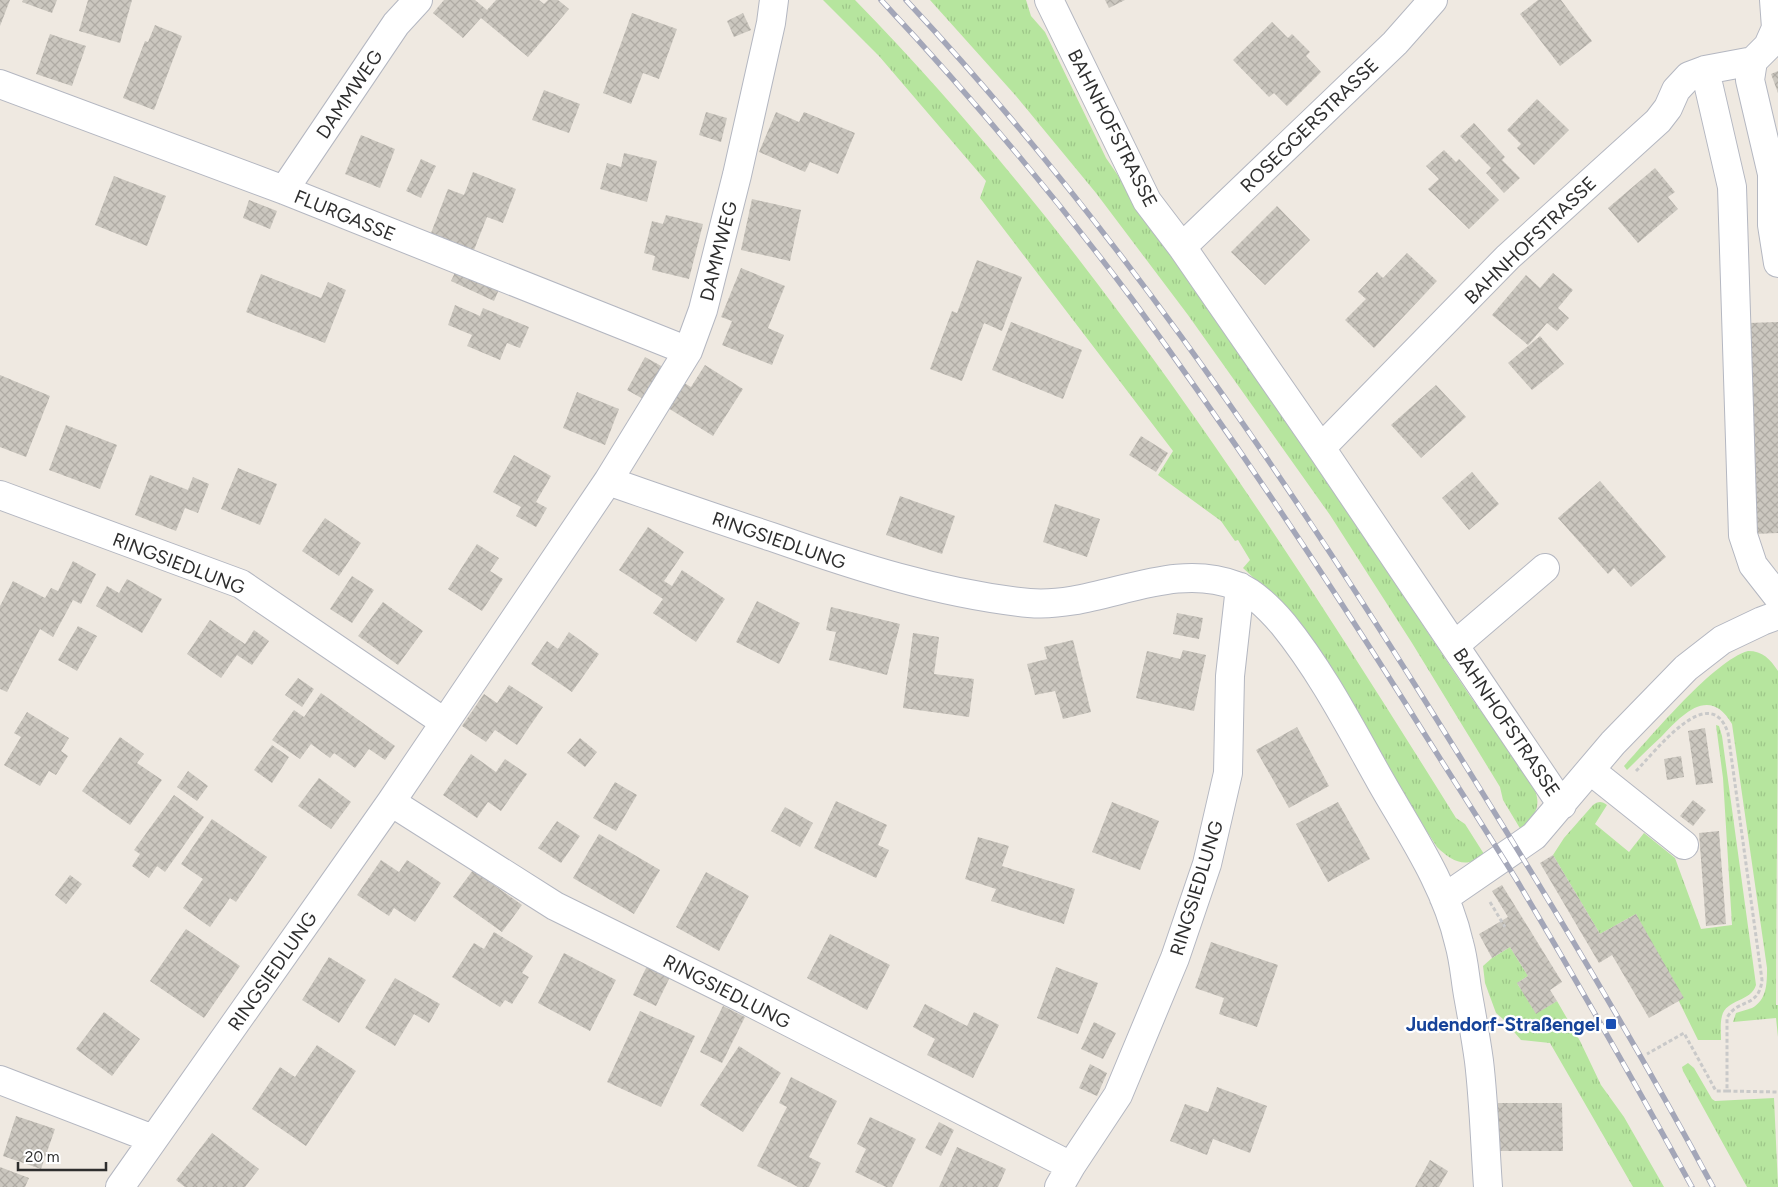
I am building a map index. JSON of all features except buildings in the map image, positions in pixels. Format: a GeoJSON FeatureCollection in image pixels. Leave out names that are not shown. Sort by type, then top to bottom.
{"type":"FeatureCollection","features":[{"type":"Feature","properties":{"kind":"street","name":"DAMMWEG"},"geometry":{"type":"LineString","coordinates":[[284,190],[396,24],[418,0]]}},
{"type":"Feature","properties":{"kind":"street","name":"DAMMWEG"},"geometry":{"type":"LineString","coordinates":[[608,481],[688,351],[702,310],[737,175],[771,23],[774,0]]}},
{"type":"Feature","properties":{"kind":"street","name":"BAHNHOFSTRASSE"},"geometry":{"type":"LineString","coordinates":[[1049,0],[1147,201],[1182,247],[1321,448],[1562,805],[1637,717],[1686,668],[1722,640],[1778,615]]}},
{"type":"Feature","properties":{"kind":"street","name":"ROSEGGERSTRASSE"},"geometry":{"type":"LineString","coordinates":[[1182,247],[1395,43],[1433,0]]}},
{"type":"Feature","properties":{"kind":"street"},"geometry":{"type":"LineString","coordinates":[[1774,0],[1776,28],[1768,46],[1753,61],[1750,80],[1772,174],[1772,225],[1778,263]]}},
{"type":"Feature","properties":{"kind":"street","name":"BAHNHOFSTRASSE"},"geometry":{"type":"LineString","coordinates":[[1321,448],[1508,258],[1658,121],[1668,108],[1676,90],[1689,76],[1705,70],[1753,61]]}},
{"type":"Feature","properties":{"kind":"street"},"geometry":{"type":"LineString","coordinates":[[1705,70],[1732,187],[1743,535],[1753,565],[1778,597]]}},
{"type":"Feature","properties":{"kind":"street","name":"FLURGASSE"},"geometry":{"type":"LineString","coordinates":[[0,84],[284,190],[688,351]]}},
{"type":"Feature","properties":{"kind":"street","name":"RINGSIEDLUNG"},"geometry":{"type":"LineString","coordinates":[[120,1187],[391,802],[608,481],[852,565],[957,593],[1046,604],[1063,603],[1087,599],[1152,582],[1185,578],[1212,579],[1240,587],[1262,602],[1282,623],[1305,655],[1341,712],[1419,848],[1444,898],[1460,943],[1479,1062],[1488,1187]]}},
{"type":"Feature","properties":{"kind":"street","name":"RINGSIEDLUNG"},"geometry":{"type":"LineString","coordinates":[[0,495],[241,584],[444,722]]}},
{"type":"Feature","properties":{"kind":"street"},"geometry":{"type":"LineString","coordinates":[[1455,645],[1545,568]]}},
{"type":"Feature","properties":{"kind":"street","name":"RINGSIEDLUNG"},"geometry":{"type":"LineString","coordinates":[[391,802],[555,906],[742,998],[1065,1176],[1118,1095],[1175,958],[1207,864],[1228,773],[1230,676],[1240,587]]}},
{"type":"Feature","properties":{"kind":"street"},"geometry":{"type":"LineString","coordinates":[[1590,770],[1684,845]]}},
{"type":"Feature","properties":{"kind":"street"},"geometry":{"type":"LineString","coordinates":[[1444,898],[1525,844],[1562,805]]}},
{"type":"Feature","properties":{"kind":"street"},"geometry":{"type":"LineString","coordinates":[[0,1080],[153,1139]]}},
{"type":"Feature","properties":{"kind":"path"},"geometry":{"type":"LineString","coordinates":[[1617,791],[1669,737],[1690,719],[1701,713],[1712,714],[1719,716],[1726,726],[1762,980],[1757,997],[1749,1003],[1732,1010],[1726,1018],[1727,1092]]}},
{"type":"Feature","properties":{"kind":"path"},"geometry":{"type":"LineString","coordinates":[[1486,896],[1505,927]]}},
{"type":"Feature","properties":{"kind":"path"},"geometry":{"type":"LineString","coordinates":[[1647,1054],[1684,1033],[1716,1091],[1778,1092]]}},
{"type":"Feature","properties":{"kind":"green space"},"geometry":{"type":"Polygon","coordinates":[[[823,0],[855,0],[941,93],[1023,189],[1102,290],[1177,392],[1250,497],[1456,818],[1465,824],[1484,854],[1478,859],[1465,863],[1459,862],[1437,847],[1272,595],[1243,568],[1250,560],[1238,540],[1235,541],[1221,521],[1158,475],[1173,451],[980,198],[986,181],[879,56],[823,0]]]}},
{"type":"Feature","properties":{"kind":"green space"},"geometry":{"type":"Polygon","coordinates":[[[930,0],[1026,0],[1031,16],[1045,32],[1106,158],[1324,476],[1470,696],[1528,776],[1536,792],[1537,805],[1536,811],[1521,830],[1503,800],[1500,787],[1412,643],[1330,515],[1188,315],[1096,193],[1016,96],[930,0]]]}},
{"type":"Feature","properties":{"kind":"green space"},"geometry":{"type":"Polygon","coordinates":[[[1748,651],[1758,652],[1766,656],[1778,671],[1776,1005],[1778,1005],[1778,1037],[1776,1018],[1733,1022],[1736,1013],[1752,1008],[1761,1000],[1765,991],[1767,968],[1732,724],[1723,712],[1714,706],[1705,705],[1695,708],[1677,720],[1627,770],[1624,766],[1700,684],[1734,658],[1748,651]]]}},
{"type":"Feature","properties":{"kind":"green space"},"geometry":{"type":"Polygon","coordinates":[[[1716,725],[1719,726],[1722,736],[1756,985],[1749,995],[1724,1010],[1721,1022],[1721,1040],[1698,1040],[1636,914],[1600,934],[1553,855],[1564,838],[1593,805],[1598,802],[1603,803],[1607,805],[1595,824],[1629,852],[1644,833],[1675,858],[1701,929],[1732,925],[1723,778],[1716,725]]]}},
{"type":"Feature","properties":{"kind":"green space"},"geometry":{"type":"Polygon","coordinates":[[[1510,947],[1528,976],[1517,983],[1536,1013],[1557,1001],[1580,1041],[1601,1085],[1624,1117],[1664,1187],[1633,1187],[1550,1043],[1521,1040],[1496,1013],[1485,983],[1483,966],[1510,947]]]}},
{"type":"Feature","properties":{"kind":"green space"},"geometry":{"type":"Polygon","coordinates":[[[1688,1063],[1694,1068],[1715,1101],[1774,1098],[1778,1187],[1747,1187],[1683,1071],[1682,1067],[1688,1063]]]}},
{"type":"Feature","properties":{"kind":"railway"},"geometry":{"type":"LineString","coordinates":[[881,0],[947,72],[1042,184],[1132,299],[1238,448],[1372,650],[1516,879],[1692,1187]]}},
{"type":"Feature","properties":{"kind":"railway"},"geometry":{"type":"LineString","coordinates":[[906,0],[979,81],[1116,249],[1243,424],[1364,604],[1535,878],[1644,1062],[1713,1187]]}},
{"type":"Feature","properties":{"kind":"place","name":"Judendorf-Straßengel"},"geometry":{"type":"Point","coordinates":[1611,1024]}}]}
